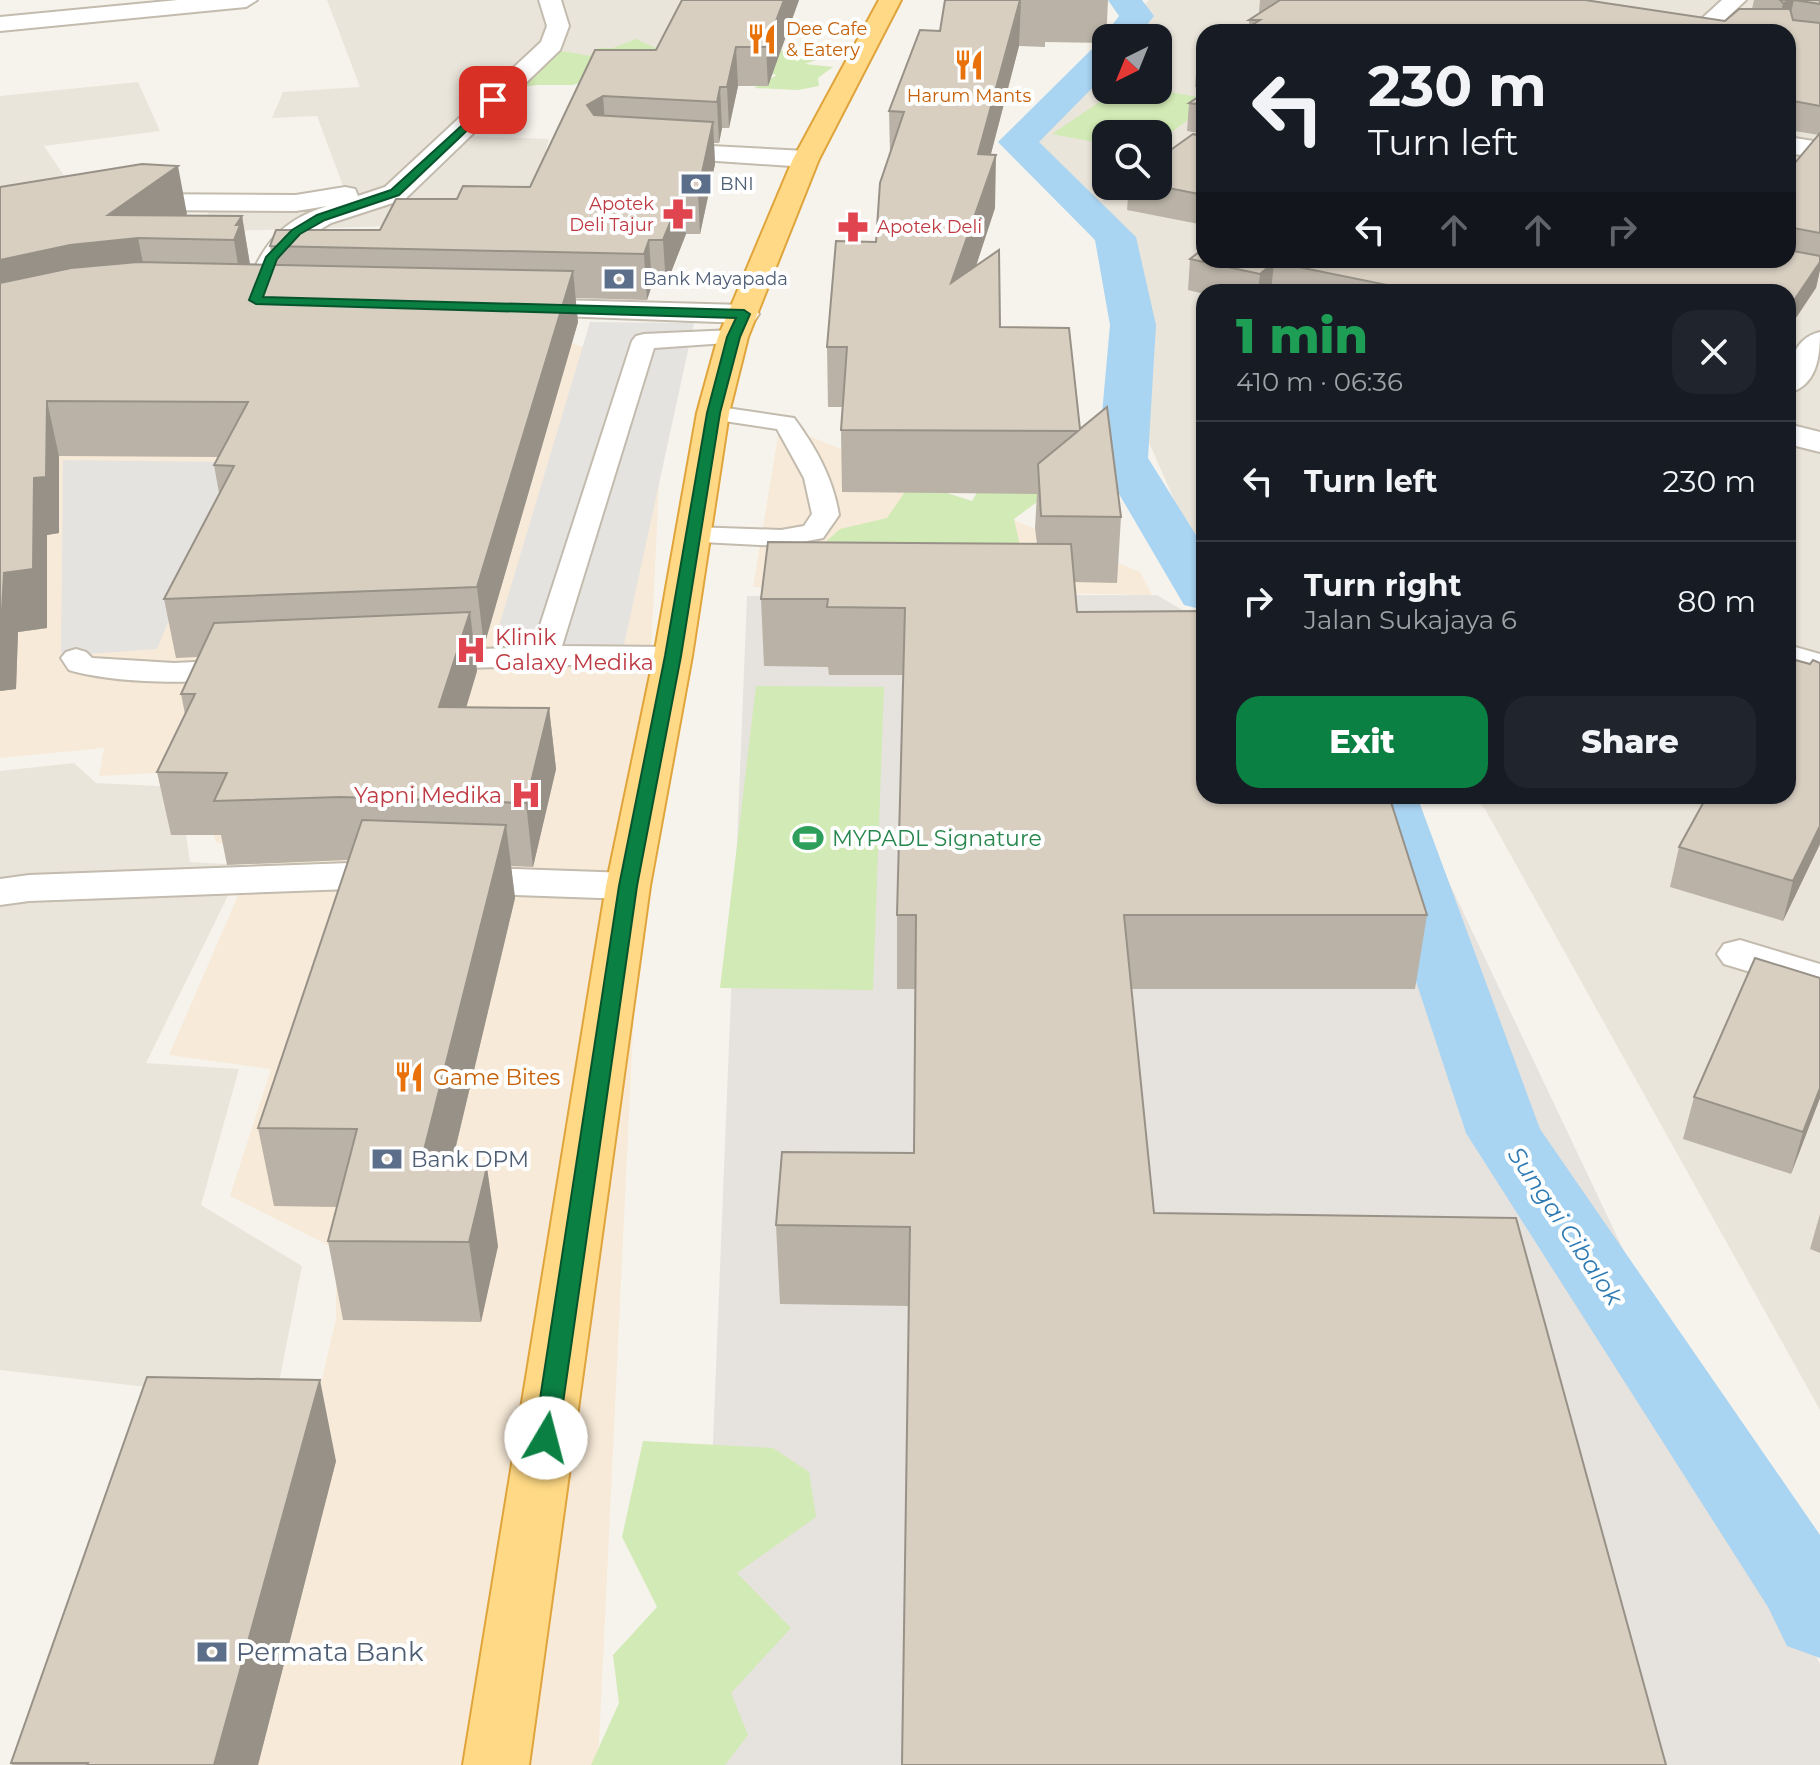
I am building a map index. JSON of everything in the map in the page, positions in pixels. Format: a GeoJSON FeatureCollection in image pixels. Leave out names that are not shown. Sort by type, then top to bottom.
{"type":"FeatureCollection","features":[{"type":"Feature","properties":{"kind":"highway"},"geometry":{"type":"LineString","coordinates":[[496,1765],[628,886],[673,656],[713,413],[739,326],[806,159],[890,0]]}},
{"type":"Feature","properties":{"kind":"street"},"geometry":{"type":"LineString","coordinates":[[0,24],[246,0]]}},
{"type":"Feature","properties":{"kind":"street"},"geometry":{"type":"LineString","coordinates":[[256,300],[272,257],[296,232],[321,217],[395,193],[552,45],[558,26],[550,0]]}},
{"type":"Feature","properties":{"kind":"street"},"geometry":{"type":"LineString","coordinates":[[1708,23],[1735,0]]}},
{"type":"Feature","properties":{"kind":"street"},"geometry":{"type":"LineString","coordinates":[[1680,18],[1715,24]]}},
{"type":"Feature","properties":{"kind":"street"},"geometry":{"type":"LineString","coordinates":[[1796,146],[1820,150]]}},
{"type":"Feature","properties":{"kind":"street"},"geometry":{"type":"LineString","coordinates":[[621,149],[806,159]]}},
{"type":"Feature","properties":{"kind":"street"},"geometry":{"type":"LineString","coordinates":[[102,206],[151,200],[207,204],[296,203],[331,196],[395,193]]}},
{"type":"Feature","properties":{"kind":"street"},"geometry":{"type":"LineString","coordinates":[[225,300],[287,301]]}},
{"type":"Feature","properties":{"kind":"street"},"geometry":{"type":"LineString","coordinates":[[492,307],[739,326]]}},
{"type":"Feature","properties":{"kind":"street"},"geometry":{"type":"LineString","coordinates":[[1796,373],[1820,341]]}},
{"type":"Feature","properties":{"kind":"street"},"geometry":{"type":"LineString","coordinates":[[1796,436],[1820,442]]}},
{"type":"Feature","properties":{"kind":"street"},"geometry":{"type":"LineString","coordinates":[[1796,659],[1820,666]]}},
{"type":"Feature","properties":{"kind":"street"},"geometry":{"type":"LineString","coordinates":[[0,892],[29,888],[350,876],[628,886]]}},
{"type":"Feature","properties":{"kind":"street"},"geometry":{"type":"LineString","coordinates":[[1740,954],[1820,979]]}},
{"type":"Feature","properties":{"kind":"lane"},"geometry":{"type":"LineString","coordinates":[[545,655],[644,341],[739,326]]}},
{"type":"Feature","properties":{"kind":"lane"},"geometry":{"type":"LineString","coordinates":[[693,535],[781,538],[813,532],[826,515],[824,495],[808,455],[785,423],[713,413]]}},
{"type":"Feature","properties":{"kind":"lane"},"geometry":{"type":"LineString","coordinates":[[406,661],[545,655],[673,656]]}},
{"type":"Feature","properties":{"kind":"lane"},"geometry":{"type":"LineString","coordinates":[[76,658],[80,664],[90,667],[174,672],[267,668]]}},
{"type":"Feature","properties":{"kind":"shaded area"},"geometry":{"type":"Polygon","coordinates":[[[327,0],[688,0],[651,70],[485,80],[463,136],[549,139],[526,222],[193,232],[218,201],[346,194],[317,116],[272,118],[283,92],[360,87],[327,0]]]}},
{"type":"Feature","properties":{"kind":"shaded area"},"geometry":{"type":"Polygon","coordinates":[[[1149,0],[1820,0],[1820,1410],[1480,804],[1796,804],[1796,284],[1196,284],[1196,533],[1184,522],[1140,422],[1146,335],[1116,228],[1028,133],[1092,62],[1092,104],[1172,104],[1172,24],[1127,24],[1149,0]]]}},
{"type":"Feature","properties":{"kind":"shaded area"},"geometry":{"type":"Polygon","coordinates":[[[138,82],[160,131],[44,146],[84,205],[0,343],[0,96],[138,82]]]}},
{"type":"Feature","properties":{"kind":"shaded area"},"geometry":{"type":"Polygon","coordinates":[[[484,308],[664,379],[598,1765],[20,1765],[307,1442],[336,1319],[336,1249],[230,1196],[271,1069],[169,1055],[256,854],[216,842],[194,771],[99,776],[104,748],[0,758],[0,374],[484,308]]]}},
{"type":"Feature","properties":{"kind":"shaded area"},"geometry":{"type":"Polygon","coordinates":[[[590,322],[694,323],[622,654],[491,653],[590,322]]]}},
{"type":"Feature","properties":{"kind":"shaded area"},"geometry":{"type":"Polygon","coordinates":[[[780,424],[1140,572],[1152,595],[753,587],[780,424]]]}},
{"type":"Feature","properties":{"kind":"shaded area"},"geometry":{"type":"Polygon","coordinates":[[[63,460],[234,462],[157,649],[61,656],[63,460]]]}},
{"type":"Feature","properties":{"kind":"shaded area"},"geometry":{"type":"Polygon","coordinates":[[[1157,595],[1196,618],[1196,804],[1412,804],[1820,1664],[1820,1765],[700,1765],[747,596],[1157,595]]]}},
{"type":"Feature","properties":{"kind":"shaded area"},"geometry":{"type":"Polygon","coordinates":[[[74,763],[96,783],[179,787],[190,862],[243,865],[146,1063],[239,1069],[201,1205],[302,1266],[275,1402],[0,1370],[0,771],[74,763]]]}},
{"type":"Feature","properties":{"kind":"green space"},"geometry":{"type":"Polygon","coordinates":[[[636,39],[656,48],[680,50],[573,85],[537,85],[476,93],[472,88],[522,70],[556,50],[590,56],[598,48],[613,48],[636,39]]]}},
{"type":"Feature","properties":{"kind":"green space"},"geometry":{"type":"Polygon","coordinates":[[[812,49],[819,53],[816,60],[805,64],[833,67],[818,78],[819,86],[798,90],[754,88],[777,75],[745,67],[770,51],[812,49]]]}},
{"type":"Feature","properties":{"kind":"green space"},"geometry":{"type":"Polygon","coordinates":[[[1172,92],[1196,97],[1196,114],[1172,132],[1172,120],[1092,120],[1092,141],[1052,134],[1096,104],[1172,104],[1172,92]]]}},
{"type":"Feature","properties":{"kind":"green space"},"geometry":{"type":"Polygon","coordinates":[[[982,484],[1052,491],[1014,519],[1022,555],[822,545],[840,529],[887,518],[907,489],[928,487],[972,501],[982,484]]]}},
{"type":"Feature","properties":{"kind":"green space","name":"MYPADL Signature"},"geometry":{"type":"Polygon","coordinates":[[[756,686],[884,687],[873,990],[720,988],[756,686]]]}},
{"type":"Feature","properties":{"kind":"green space"},"geometry":{"type":"Polygon","coordinates":[[[643,1441],[773,1448],[809,1472],[816,1517],[737,1573],[791,1628],[731,1693],[748,1735],[725,1765],[591,1765],[619,1703],[613,1655],[657,1607],[622,1537],[643,1441]]]}},
{"type":"Feature","properties":{"kind":"building"},"geometry":{"type":"Polygon","coordinates":[[[682,0],[784,0],[766,47],[736,47],[727,87],[720,87],[717,102],[603,96],[587,105],[594,115],[713,122],[698,191],[683,191],[663,240],[649,240],[644,254],[270,246],[276,230],[380,230],[396,199],[457,199],[463,186],[530,187],[595,50],[656,50],[682,0]]]}},
{"type":"Feature","properties":{"kind":"building"},"geometry":{"type":"Polygon","coordinates":[[[945,0],[1020,0],[978,154],[996,155],[951,283],[999,250],[1000,327],[1069,328],[1080,429],[1107,407],[1121,517],[1041,516],[1038,464],[1078,431],[841,430],[847,347],[827,347],[836,241],[876,242],[880,183],[904,112],[889,111],[920,30],[940,31],[945,0]]]}},
{"type":"Feature","properties":{"kind":"building"},"geometry":{"type":"Polygon","coordinates":[[[1280,0],[1585,0],[1725,21],[1739,9],[1790,9],[1793,20],[1820,23],[1820,106],[1796,102],[1796,24],[1254,24],[1260,20],[1249,20],[1280,0]]]}},
{"type":"Feature","properties":{"kind":"building"},"geometry":{"type":"Polygon","coordinates":[[[1794,0],[1820,0],[1820,4],[1794,0]]]}},
{"type":"Feature","properties":{"kind":"building"},"geometry":{"type":"Polygon","coordinates":[[[1820,133],[1820,233],[1796,228],[1796,162],[1820,133]]]}},
{"type":"Feature","properties":{"kind":"building"},"geometry":{"type":"Polygon","coordinates":[[[1193,134],[1196,135],[1196,193],[1172,189],[1172,149],[1193,134]]]}},
{"type":"Feature","properties":{"kind":"building"},"geometry":{"type":"Polygon","coordinates":[[[142,164],[178,166],[108,215],[242,216],[236,225],[240,225],[234,240],[138,238],[70,245],[0,260],[0,187],[142,164]]]}},
{"type":"Feature","properties":{"kind":"building"},"geometry":{"type":"Polygon","coordinates":[[[1796,252],[1820,256],[1820,262],[1796,297],[1796,284],[1382,284],[1304,268],[1796,268],[1796,252]]]}},
{"type":"Feature","properties":{"kind":"building"},"geometry":{"type":"Polygon","coordinates":[[[138,262],[573,271],[477,587],[164,599],[234,466],[214,465],[248,402],[47,401],[46,477],[34,478],[33,569],[4,573],[0,629],[0,283],[71,268],[138,262]]]}},
{"type":"Feature","properties":{"kind":"building"},"geometry":{"type":"Polygon","coordinates":[[[1232,268],[1267,268],[1260,274],[1232,268]]]}},
{"type":"Feature","properties":{"kind":"building"},"geometry":{"type":"Polygon","coordinates":[[[768,542],[1071,544],[1077,612],[1196,611],[1196,804],[1392,804],[1427,915],[1124,915],[1154,1213],[1516,1218],[1666,1765],[902,1765],[910,1227],[776,1225],[782,1152],[914,1153],[916,915],[897,915],[905,608],[827,607],[828,599],[761,599],[768,542]]]}},
{"type":"Feature","properties":{"kind":"building"},"geometry":{"type":"Polygon","coordinates":[[[470,612],[439,707],[549,708],[526,803],[340,797],[214,801],[227,773],[157,772],[195,694],[181,694],[214,623],[470,612]]]}},
{"type":"Feature","properties":{"kind":"building"},"geometry":{"type":"Polygon","coordinates":[[[1796,660],[1820,663],[1820,826],[1793,881],[1679,847],[1703,804],[1796,804],[1796,660]]]}},
{"type":"Feature","properties":{"kind":"building"},"geometry":{"type":"Polygon","coordinates":[[[362,820],[506,825],[420,1166],[487,1167],[469,1242],[328,1241],[357,1129],[258,1128],[362,820]]]}},
{"type":"Feature","properties":{"kind":"building"},"geometry":{"type":"Polygon","coordinates":[[[1755,958],[1820,978],[1820,1088],[1803,1132],[1694,1097],[1755,958]]]}},
{"type":"Feature","properties":{"kind":"building"},"geometry":{"type":"Polygon","coordinates":[[[147,1377],[320,1380],[214,1765],[11,1763],[147,1377]]]}},
{"type":"Feature","properties":{"kind":"waterway","name":"Sungai Cibalok"},"geometry":{"type":"LineString","coordinates":[[1125,0],[1137,16],[1130,24]]}},
{"type":"Feature","properties":{"kind":"waterway","name":"Sungai Cibalok"},"geometry":{"type":"LineString","coordinates":[[1092,68],[1017,142],[1115,237],[1133,325],[1123,458],[1196,580]]}},
{"type":"Feature","properties":{"kind":"waterway","name":"Sungai Cibalok"},"geometry":{"type":"LineString","coordinates":[[1389,804],[1504,1133],[1804,1586],[1820,1619]]}},
{"type":"Feature","properties":{"kind":"place","name":"Dee Cafe & Eatery"},"geometry":{"type":"Point","coordinates":[762,39]}},
{"type":"Feature","properties":{"kind":"place","name":"Harum Mants"},"geometry":{"type":"Point","coordinates":[969,65]}},
{"type":"Feature","properties":{"kind":"place","name":"BNI"},"geometry":{"type":"Point","coordinates":[696,184]}},
{"type":"Feature","properties":{"kind":"place","name":"Apotek Deli Tajur"},"geometry":{"type":"Point","coordinates":[678,214]}},
{"type":"Feature","properties":{"kind":"place","name":"Apotek Deli"},"geometry":{"type":"Point","coordinates":[853,227]}},
{"type":"Feature","properties":{"kind":"place","name":"Bank Mayapada"},"geometry":{"type":"Point","coordinates":[619,279]}},
{"type":"Feature","properties":{"kind":"place","name":"Klinik Galaxy Medika"},"geometry":{"type":"Point","coordinates":[471,650]}},
{"type":"Feature","properties":{"kind":"place","name":"Yapni Medika"},"geometry":{"type":"Point","coordinates":[526,795]}},
{"type":"Feature","properties":{"kind":"place","name":"MYPADL Signature"},"geometry":{"type":"Point","coordinates":[808,838]}},
{"type":"Feature","properties":{"kind":"place","name":"Game Bites"},"geometry":{"type":"Point","coordinates":[409,1077]}},
{"type":"Feature","properties":{"kind":"place","name":"Bank DPM"},"geometry":{"type":"Point","coordinates":[387,1159]}},
{"type":"Feature","properties":{"kind":"place","name":"Permata Bank"},"geometry":{"type":"Point","coordinates":[212,1652]}},
{"type":"Feature","properties":{"kind":"route"},"geometry":{"type":"LineString","coordinates":[[493,100],[395,193],[321,217],[296,232],[272,257],[256,300],[744,314],[733,337],[713,413],[673,656],[628,886],[546,1438]]}}]}
